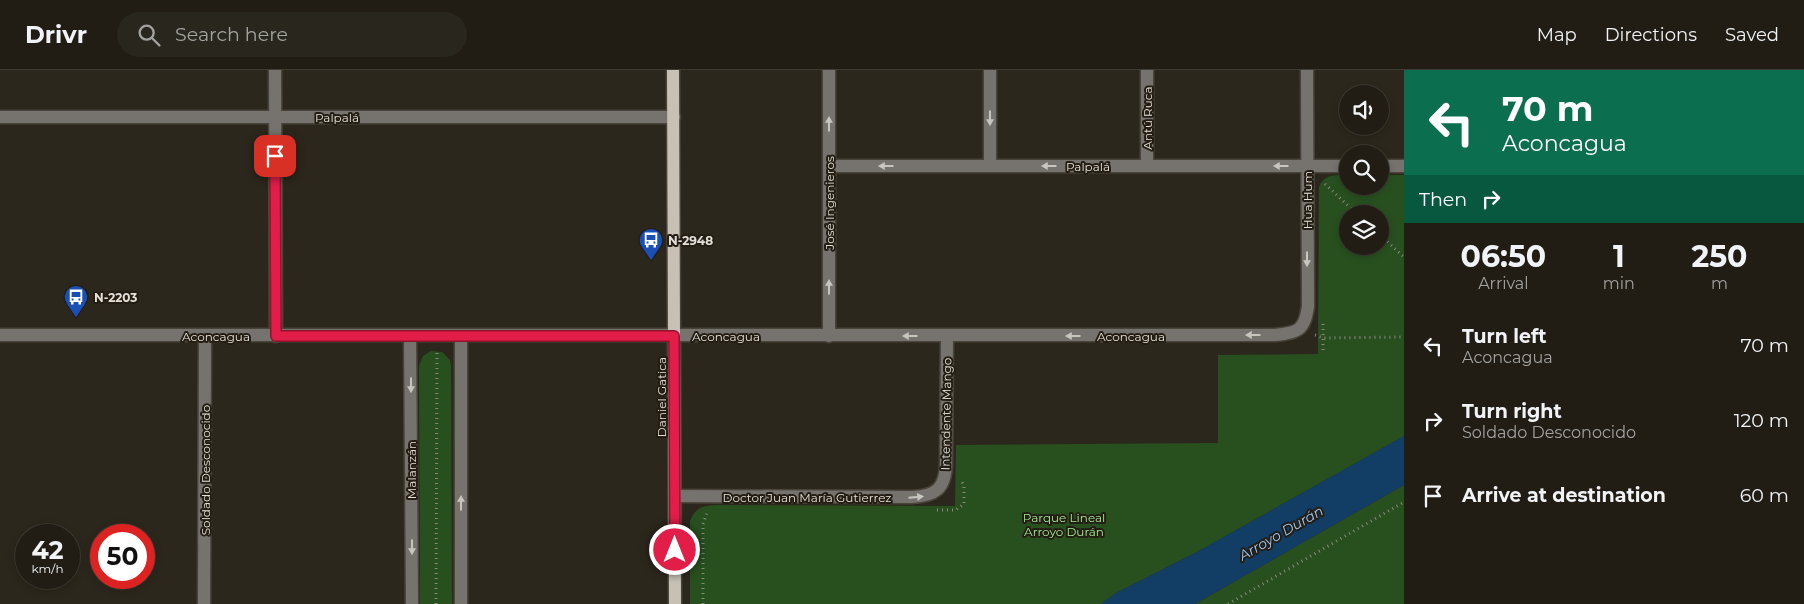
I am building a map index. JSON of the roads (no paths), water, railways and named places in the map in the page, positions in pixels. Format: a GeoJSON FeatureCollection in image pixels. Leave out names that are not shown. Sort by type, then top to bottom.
{"type":"FeatureCollection","features":[{"type":"Feature","properties":{"kind":"main road","name":"Daniel Gatica"},"geometry":{"type":"LineString","coordinates":[[674,70],[675,604]]}},
{"type":"Feature","properties":{"kind":"street"},"geometry":{"type":"LineString","coordinates":[[275,70],[276,336]]}},
{"type":"Feature","properties":{"kind":"street","name":"José Ingenieros"},"geometry":{"type":"LineString","coordinates":[[829,70],[829,336]]}},
{"type":"Feature","properties":{"kind":"street"},"geometry":{"type":"LineString","coordinates":[[990,70],[990,166]]}},
{"type":"Feature","properties":{"kind":"street","name":"Antú Ruca"},"geometry":{"type":"LineString","coordinates":[[1147,70],[1147,166]]}},
{"type":"Feature","properties":{"kind":"street","name":"Hua Hum"},"geometry":{"type":"LineString","coordinates":[[1300,329],[1304,323],[1308,306],[1307,70]]}},
{"type":"Feature","properties":{"kind":"street","name":"Palpalá"},"geometry":{"type":"LineString","coordinates":[[0,117],[674,117]]}},
{"type":"Feature","properties":{"kind":"street","name":"Palpalá"},"geometry":{"type":"LineString","coordinates":[[829,166],[1339,166]]}},
{"type":"Feature","properties":{"kind":"street"},"geometry":{"type":"LineString","coordinates":[[1389,166],[1404,166]]}},
{"type":"Feature","properties":{"kind":"street","name":"Aconcagua"},"geometry":{"type":"LineString","coordinates":[[0,335],[1275,335],[1293,333],[1300,329]]}},
{"type":"Feature","properties":{"kind":"street","name":"Soldado Desconocido"},"geometry":{"type":"LineString","coordinates":[[204,604],[205,336]]}},
{"type":"Feature","properties":{"kind":"street","name":"Malanzán"},"geometry":{"type":"LineString","coordinates":[[410,336],[412,604]]}},
{"type":"Feature","properties":{"kind":"street"},"geometry":{"type":"LineString","coordinates":[[461,336],[461,604]]}},
{"type":"Feature","properties":{"kind":"street","name":"Intendente Mango"},"geometry":{"type":"LineString","coordinates":[[938,490],[943,484],[946,465],[947,336]]}},
{"type":"Feature","properties":{"kind":"street","name":"Doctor Juan María Gutierrez"},"geometry":{"type":"LineString","coordinates":[[675,496],[912,498],[930,495],[938,490]]}},
{"type":"Feature","properties":{"kind":"water","name":"Arroyo Durán"},"geometry":{"type":"Polygon","coordinates":[[[1404,436],[1404,485],[1195,604],[1101,604],[1116,593],[1197,552],[1404,436]]]}},
{"type":"Feature","properties":{"kind":"place","name":"N-2948"},"geometry":{"type":"Point","coordinates":[651,261]}},
{"type":"Feature","properties":{"kind":"place","name":"N-2203"},"geometry":{"type":"Point","coordinates":[76,318]}},
{"type":"Feature","properties":{"kind":"park label","name":"Parque Lineal Arroyo Durán"},"geometry":{"type":"Point","coordinates":[1064,524]}}]}
